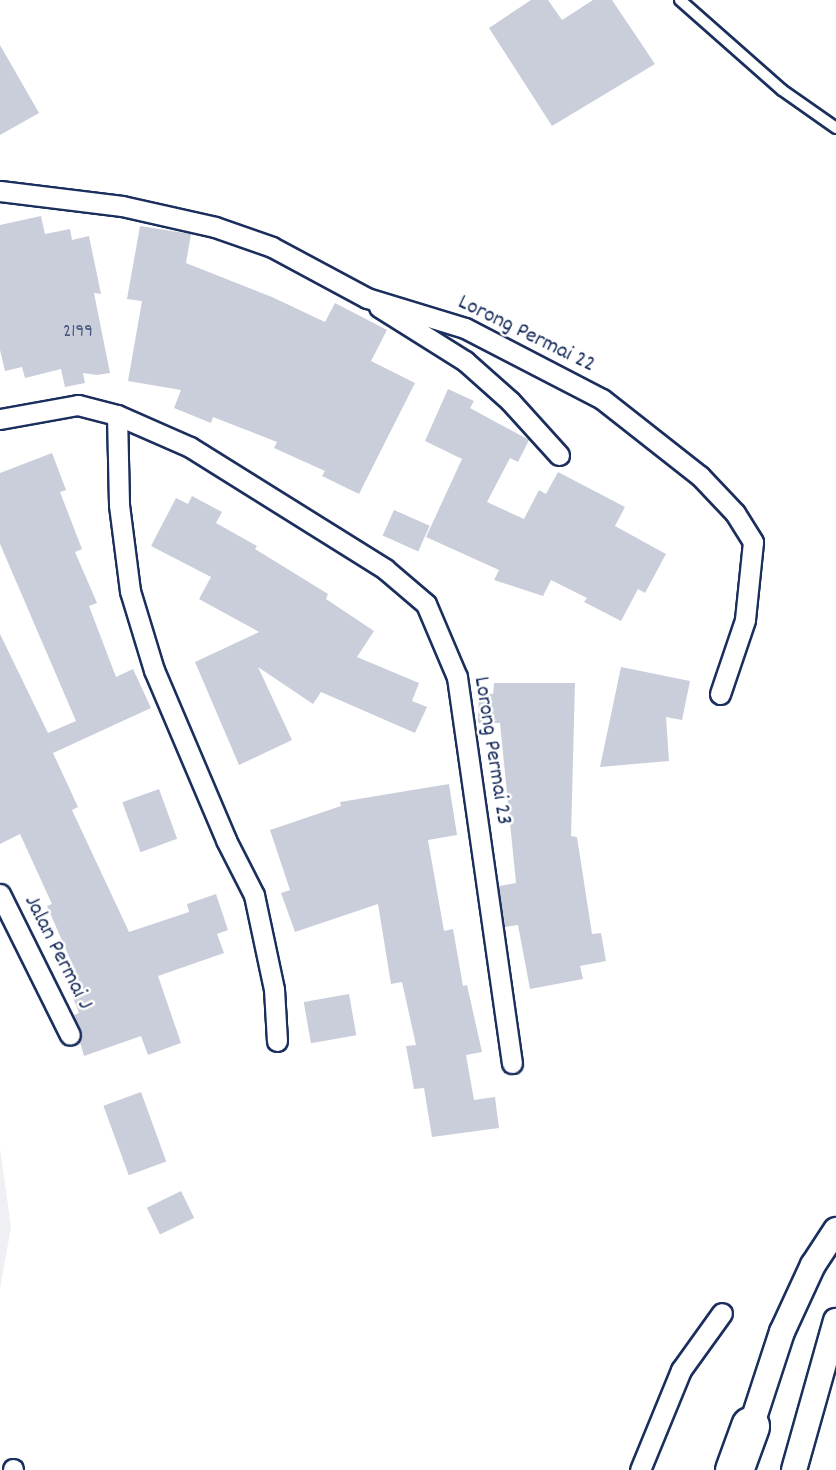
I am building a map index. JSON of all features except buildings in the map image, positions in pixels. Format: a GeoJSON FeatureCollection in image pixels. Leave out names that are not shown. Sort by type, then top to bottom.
{"type":"FeatureCollection","features":[{"type":"Feature","properties":{"kind":"highway"},"geometry":{"type":"LineString","coordinates":[[736,1470],[750,1426]]}},
{"type":"Feature","properties":{"kind":"street","name":"Lorong Permai 22"},"geometry":{"type":"LineString","coordinates":[[0,191],[122,206],[215,227],[272,247],[367,298],[465,328],[602,398],[665,445],[735,513],[753,542],[751,584],[745,620],[720,694]]}},
{"type":"Feature","properties":{"kind":"street"},"geometry":{"type":"LineString","coordinates":[[367,298],[464,361],[510,401],[559,455]]}},
{"type":"Feature","properties":{"kind":"street","name":"Lorong Permai 23"},"geometry":{"type":"LineString","coordinates":[[0,419],[78,405],[117,415],[190,447],[384,569],[426,604],[457,677],[512,1063]]}},
{"type":"Feature","properties":{"kind":"street"},"geometry":{"type":"LineString","coordinates":[[117,415],[119,505],[130,591],[154,670],[226,840],[254,895],[274,989],[277,1041]]}},
{"type":"Feature","properties":{"kind":"street","name":"Jalan Permai J"},"geometry":{"type":"LineString","coordinates":[[0,894],[70,1035]]}},
{"type":"Feature","properties":{"kind":"street"},"geometry":{"type":"LineString","coordinates":[[750,1426],[782,1332],[813,1265],[836,1230]]}},
{"type":"Feature","properties":{"kind":"street"},"geometry":{"type":"LineString","coordinates":[[639,1470],[681,1370],[722,1313]]}},
{"type":"Feature","properties":{"kind":"street"},"geometry":{"type":"LineString","coordinates":[[794,1470],[836,1321]]}},
{"type":"Feature","properties":{"kind":"lane"},"geometry":{"type":"LineString","coordinates":[[680,0],[782,90],[836,128]]}},
{"type":"Feature","properties":{"kind":"shaded area"},"geometry":{"type":"Polygon","coordinates":[[[0,1148],[11,1227],[0,1289],[0,1148]]]}}]}
